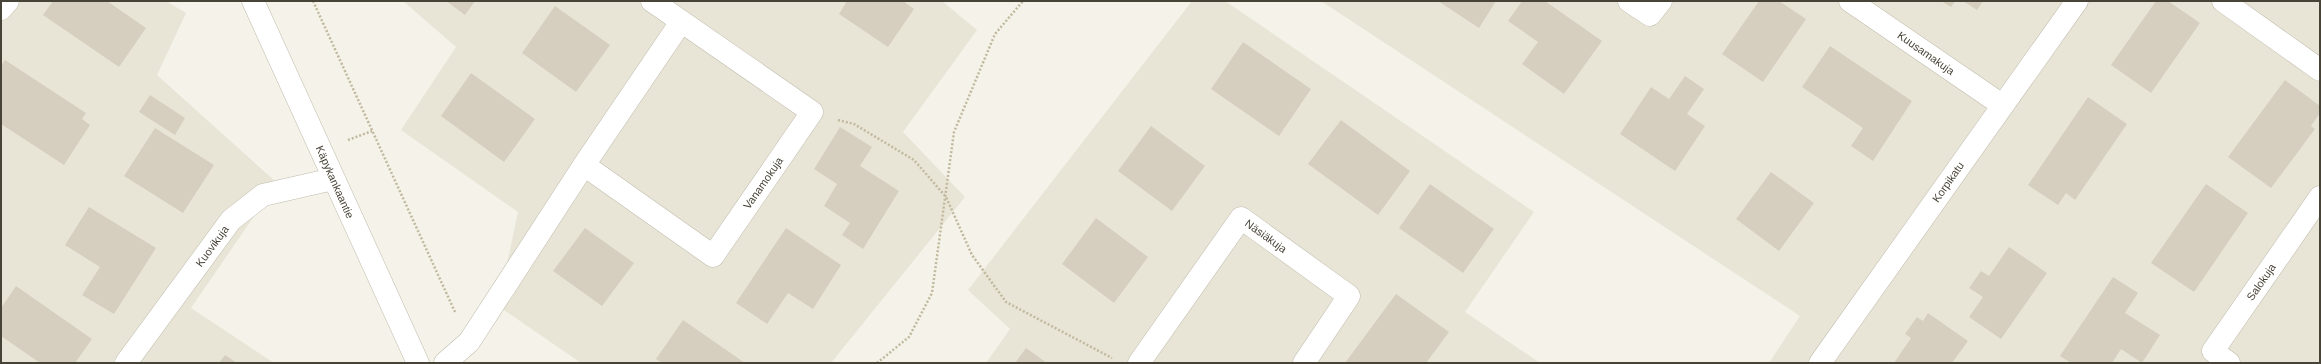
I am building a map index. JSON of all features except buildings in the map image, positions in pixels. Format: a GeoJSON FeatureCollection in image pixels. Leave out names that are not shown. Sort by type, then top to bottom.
{"type":"FeatureCollection","features":[{"type":"Feature","properties":{"kind":"street"},"geometry":{"type":"LineString","coordinates":[[1,9],[8,1]]}},
{"type":"Feature","properties":{"kind":"street","name":"Käpykankaantie"},"geometry":{"type":"LineString","coordinates":[[253,1],[418,363]]}},
{"type":"Feature","properties":{"kind":"street"},"geometry":{"type":"LineString","coordinates":[[652,1],[812,112]]}},
{"type":"Feature","properties":{"kind":"street"},"geometry":{"type":"LineString","coordinates":[[1629,1],[1650,15],[1661,1]]}},
{"type":"Feature","properties":{"kind":"street","name":"Kuusamakuja"},"geometry":{"type":"LineString","coordinates":[[1850,1],[2002,105]]}},
{"type":"Feature","properties":{"kind":"street","name":"Korpikatu"},"geometry":{"type":"LineString","coordinates":[[1820,363],[2077,1]]}},
{"type":"Feature","properties":{"kind":"street"},"geometry":{"type":"LineString","coordinates":[[2222,1],[2320,70]]}},
{"type":"Feature","properties":{"kind":"street"},"geometry":{"type":"LineString","coordinates":[[444,363],[469,342],[584,165],[681,22]]}},
{"type":"Feature","properties":{"kind":"street","name":"Vanamokuja"},"geometry":{"type":"LineString","coordinates":[[584,165],[713,256],[812,112]]}},
{"type":"Feature","properties":{"kind":"street","name":"Kuovikuja"},"geometry":{"type":"LineString","coordinates":[[126,363],[231,220],[263,195],[333,179]]}},
{"type":"Feature","properties":{"kind":"street","name":"Salokuja"},"geometry":{"type":"LineString","coordinates":[[2229,363],[2213,351],[2320,197]]}},
{"type":"Feature","properties":{"kind":"street","name":"Näsiäkuja"},"geometry":{"type":"LineString","coordinates":[[1139,363],[1241,218],[1349,296],[1304,363]]}},
{"type":"Feature","properties":{"kind":"path"},"geometry":{"type":"LineString","coordinates":[[313,1],[469,342]]}},
{"type":"Feature","properties":{"kind":"path"},"geometry":{"type":"LineString","coordinates":[[877,363],[909,337],[932,292],[954,132],[995,34],[1023,1]]}},
{"type":"Feature","properties":{"kind":"path"},"geometry":{"type":"LineString","coordinates":[[812,112],[854,124],[914,160],[946,197],[972,255],[1006,302],[1116,359]]}},
{"type":"Feature","properties":{"kind":"shaded area"},"geometry":{"type":"Polygon","coordinates":[[[1,1],[166,1],[186,13],[157,75],[277,183],[191,308],[274,363],[1,363],[1,1]]]}},
{"type":"Feature","properties":{"kind":"shaded area"},"geometry":{"type":"Polygon","coordinates":[[[403,1],[942,1],[977,30],[903,132],[965,197],[831,363],[581,363],[498,306],[518,212],[401,130],[456,47],[403,1]]]}},
{"type":"Feature","properties":{"kind":"shaded area"},"geometry":{"type":"Polygon","coordinates":[[[1192,1],[1225,1],[1534,212],[1465,312],[1540,363],[986,363],[1010,329],[968,290],[1192,1]]]}},
{"type":"Feature","properties":{"kind":"shaded area"},"geometry":{"type":"Polygon","coordinates":[[[1321,1],[2320,1],[2320,363],[1769,363],[1800,316],[1321,1]]]}}]}
